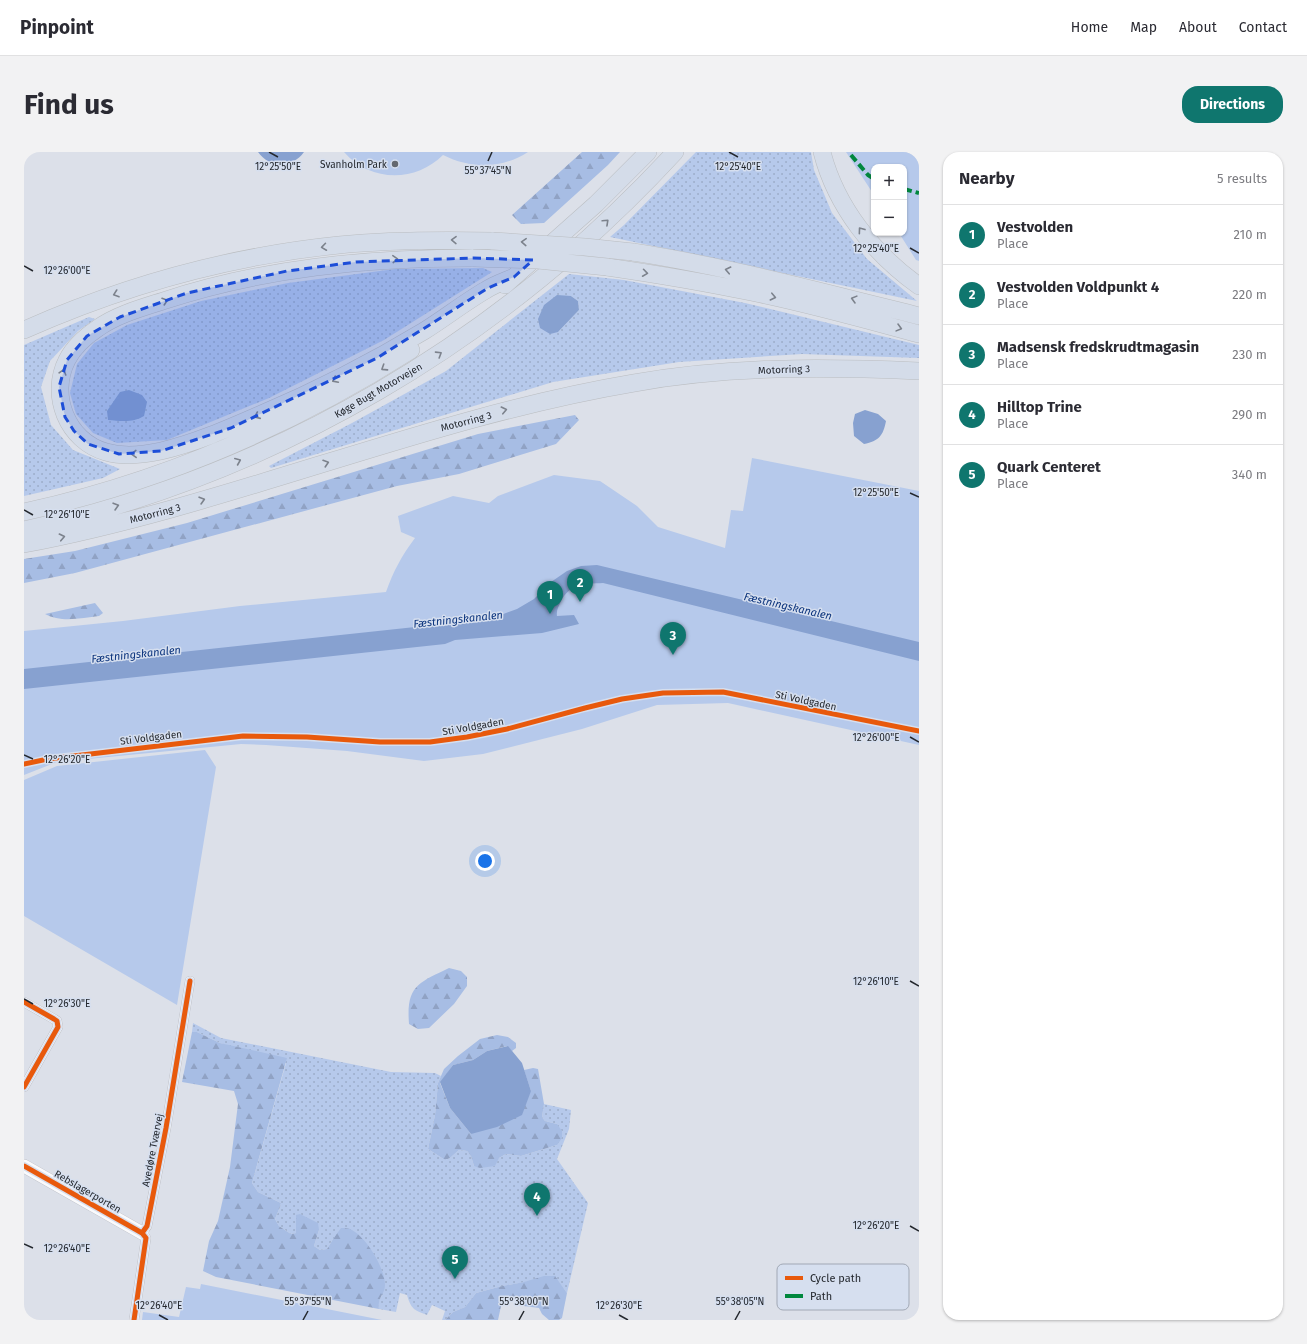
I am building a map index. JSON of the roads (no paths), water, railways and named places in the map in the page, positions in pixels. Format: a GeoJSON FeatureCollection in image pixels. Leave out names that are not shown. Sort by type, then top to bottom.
{"type":"FeatureCollection","features":[{"type":"Feature","properties":{"kind":"highway","name":"Køge Bugt Motorvejen"},"geometry":{"type":"LineString","coordinates":[[24,512],[131,483],[196,460],[269,429],[331,398],[378,372],[466,315],[494,294],[596,204],[648,152]]}},
{"type":"Feature","properties":{"kind":"highway","name":"Køge Bugt Motorvejen"},"geometry":{"type":"LineString","coordinates":[[24,530],[63,521],[128,502],[202,476],[281,443],[338,415],[450,347],[538,282],[615,214],[675,152]]}},
{"type":"Feature","properties":{"kind":"highway"},"geometry":{"type":"LineString","coordinates":[[822,152],[834,185],[850,215],[869,241],[885,259],[919,286]]}},
{"type":"Feature","properties":{"kind":"highway"},"geometry":{"type":"LineString","coordinates":[[24,330],[85,305],[139,286],[229,263],[292,251],[339,245],[411,240],[493,241],[578,246],[633,252],[755,275],[919,316]]}},
{"type":"Feature","properties":{"kind":"highway"},"geometry":{"type":"LineString","coordinates":[[514,277],[488,288],[426,330],[338,379],[272,410],[195,441],[136,455],[104,452],[88,444],[74,431],[65,417],[60,401],[59,387],[62,373],[67,360],[76,346],[101,325],[120,316],[187,293],[239,280],[287,270],[356,262],[404,259],[473,258],[538,260],[606,267],[752,292],[841,313],[919,334]]}},
{"type":"Feature","properties":{"kind":"highway","name":"Motorring 3"},"geometry":{"type":"LineString","coordinates":[[24,544],[63,537],[152,515],[497,412],[569,395],[635,382],[733,371],[797,368],[919,370]]}},
{"type":"Feature","properties":{"kind":"street","name":"Avedøre Tværvej"},"geometry":{"type":"LineString","coordinates":[[134,1320],[146,1238],[142,1233],[147,1226],[166,1128],[190,981]]}},
{"type":"Feature","properties":{"kind":"street"},"geometry":{"type":"LineString","coordinates":[[24,1002],[57,1021],[58,1027],[24,1087]]}},
{"type":"Feature","properties":{"kind":"street","name":"Rebslagerporten"},"geometry":{"type":"LineString","coordinates":[[24,1166],[142,1233]]}},
{"type":"Feature","properties":{"kind":"place","name":"Svanholm Park"},"geometry":{"type":"Point","coordinates":[395,164]}},
{"type":"Feature","properties":{"kind":"place","name":"Vestvolden Voldpunkt 4"},"geometry":{"type":"Point","coordinates":[580,602]}},
{"type":"Feature","properties":{"kind":"place","name":"Vestvolden"},"geometry":{"type":"Point","coordinates":[550,614]}},
{"type":"Feature","properties":{"kind":"place","name":"Madsensk fredskrudtmagasin"},"geometry":{"type":"Point","coordinates":[673,655]}},
{"type":"Feature","properties":{"kind":"place","name":"Hilltop Trine"},"geometry":{"type":"Point","coordinates":[537,1216]}},
{"type":"Feature","properties":{"kind":"place","name":"Quark Centeret"},"geometry":{"type":"Point","coordinates":[455,1279]}},
{"type":"Feature","properties":{"kind":"water label","name":"Fæstningskanalen"},"geometry":{"type":"Point","coordinates":[788,606]}},
{"type":"Feature","properties":{"kind":"water label","name":"Fæstningskanalen"},"geometry":{"type":"Point","coordinates":[458,619]}},
{"type":"Feature","properties":{"kind":"water label","name":"Fæstningskanalen"},"geometry":{"type":"Point","coordinates":[136,654]}}]}
